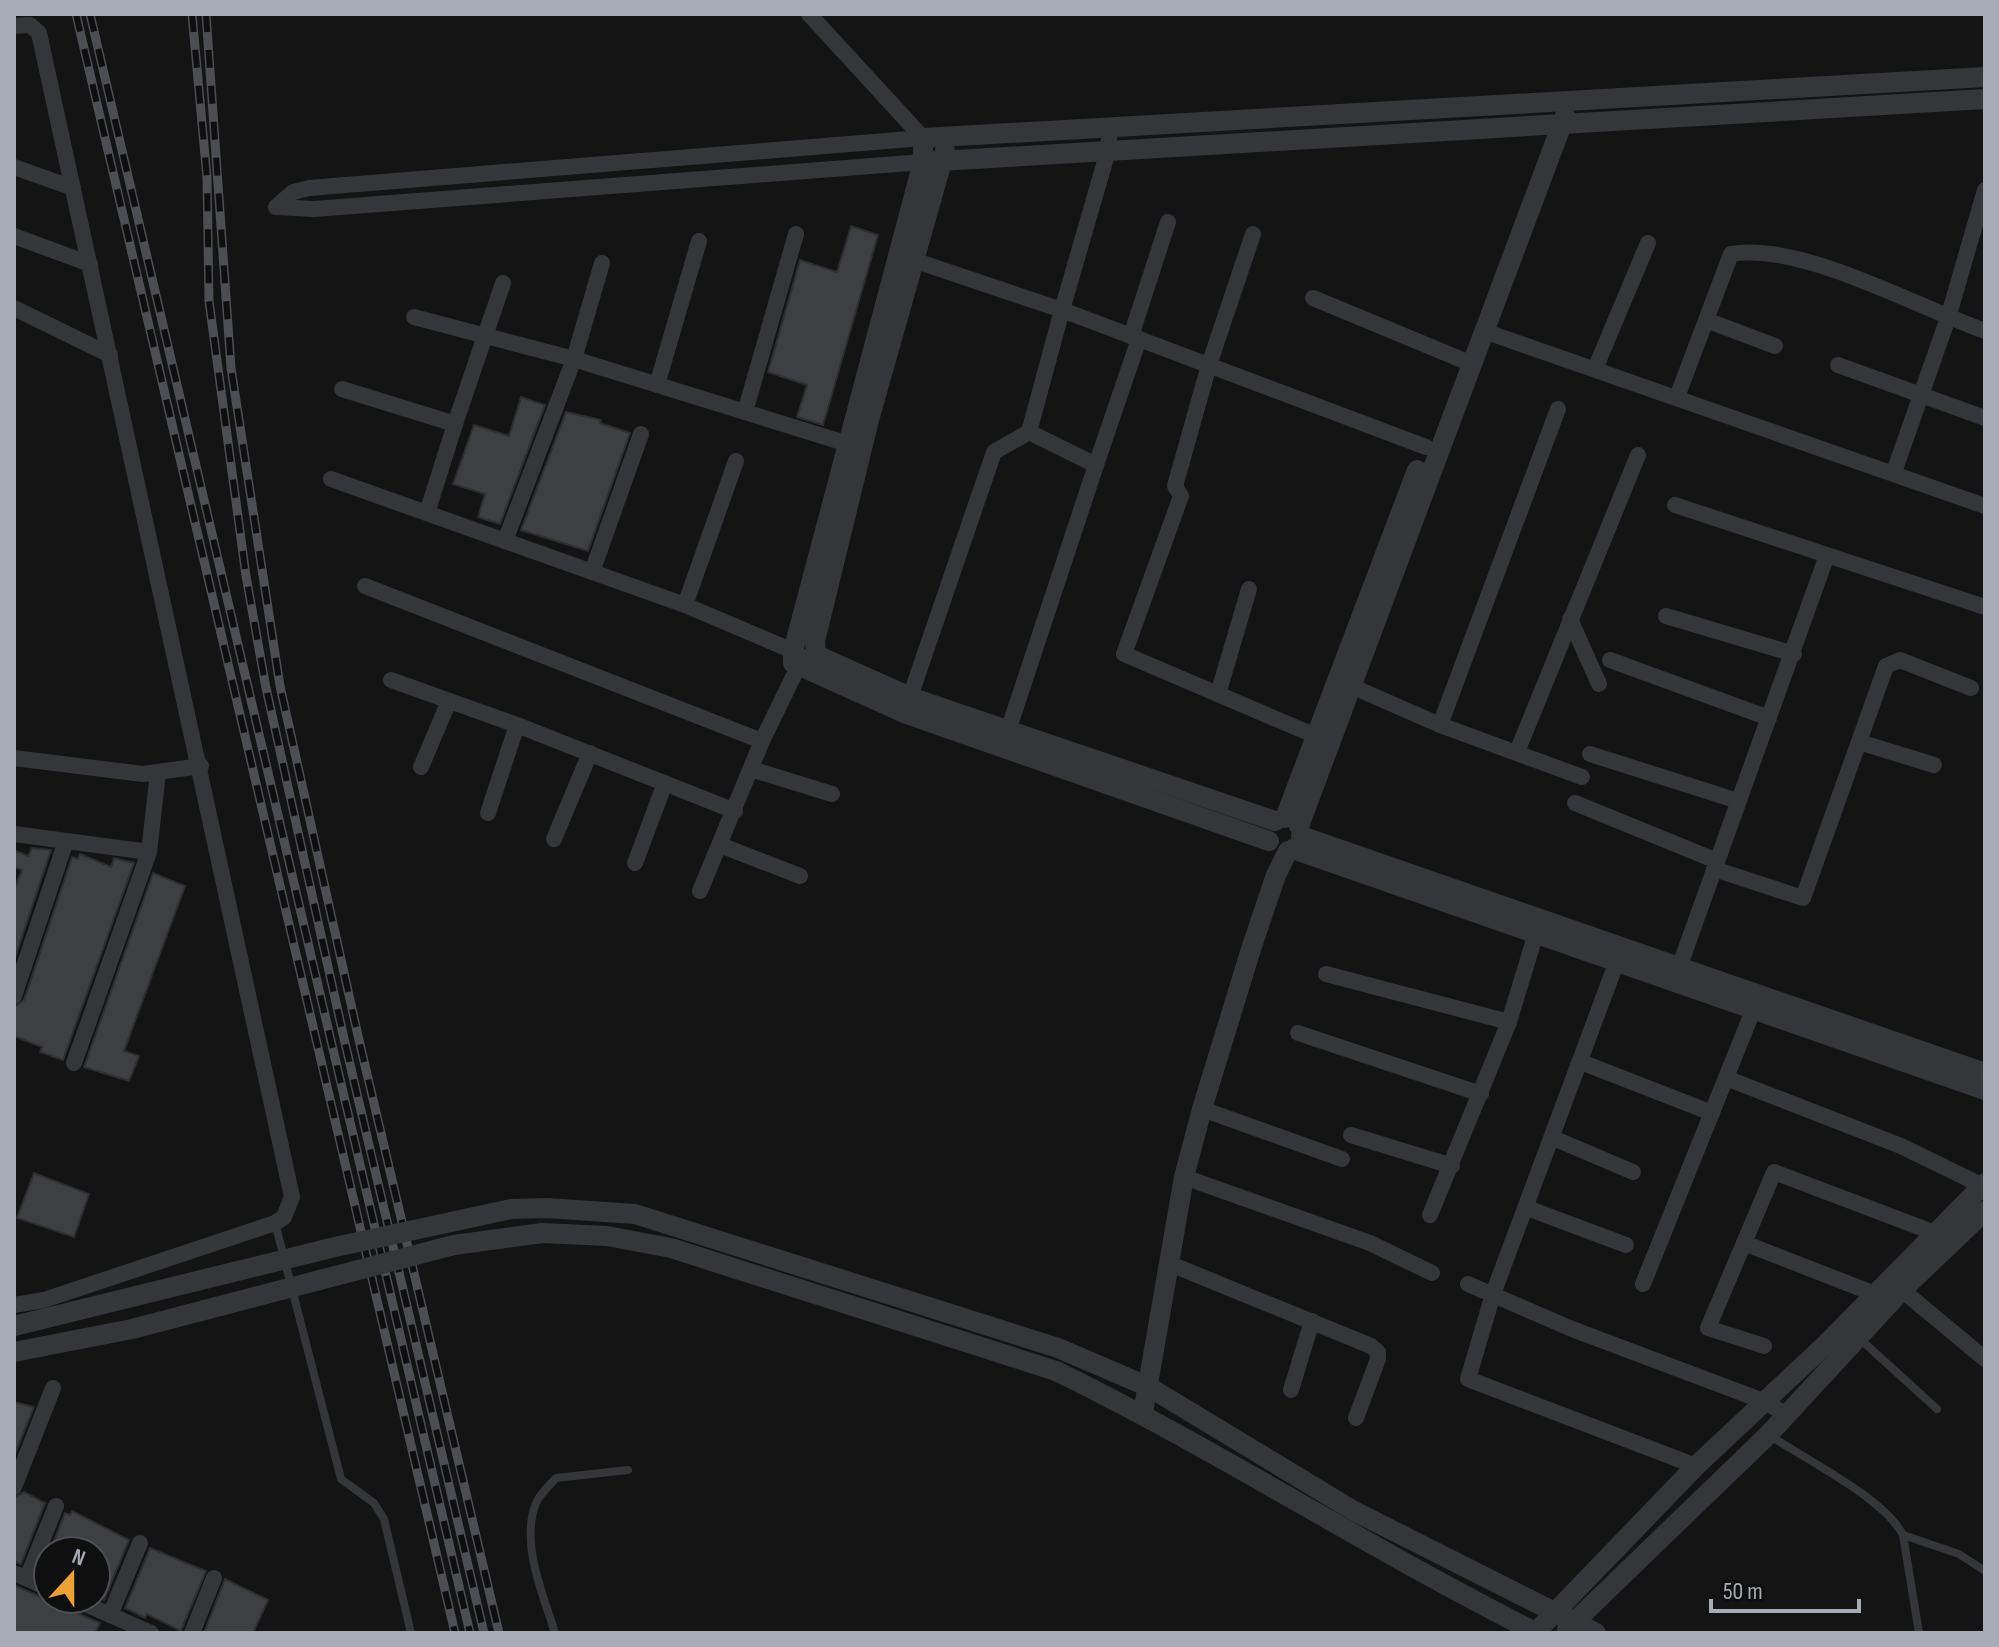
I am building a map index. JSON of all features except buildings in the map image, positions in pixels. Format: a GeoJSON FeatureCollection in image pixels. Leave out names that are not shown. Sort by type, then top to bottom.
{"type":"FeatureCollection","features":[{"type":"Feature","properties":{"kind":"street"},"geometry":{"type":"LineString","coordinates":[[700,891],[762,741],[802,655],[923,162],[923,138],[809,14]]}},
{"type":"Feature","properties":{"kind":"street"},"geometry":{"type":"LineString","coordinates":[[14,1305],[44,1300],[275,1223],[290,1208],[292,1184],[39,33],[23,21]]}},
{"type":"Feature","properties":{"kind":"street"},"geometry":{"type":"LineString","coordinates":[[1985,77],[947,136],[309,188],[293,192],[276,207],[314,209],[944,160],[1985,99]]}},
{"type":"Feature","properties":{"kind":"street"},"geometry":{"type":"LineString","coordinates":[[1143,1413],[1184,1177],[1316,736],[1426,447],[1466,361],[1484,331],[1562,101]]}},
{"type":"Feature","properties":{"kind":"street"},"geometry":{"type":"LineString","coordinates":[[1285,836],[1351,686],[1466,361],[1555,125]]}},
{"type":"Feature","properties":{"kind":"street"},"geometry":{"type":"LineString","coordinates":[[910,697],[994,452],[1029,432],[1108,151],[1110,126]]}},
{"type":"Feature","properties":{"kind":"street"},"geometry":{"type":"LineString","coordinates":[[855,446],[944,160],[947,136]]}},
{"type":"Feature","properties":{"kind":"street"},"geometry":{"type":"LineString","coordinates":[[14,167],[73,188]]}},
{"type":"Feature","properties":{"kind":"street"},"geometry":{"type":"LineString","coordinates":[[1894,472],[1979,234],[1985,190]]}},
{"type":"Feature","properties":{"kind":"street"},"geometry":{"type":"LineString","coordinates":[[1008,731],[1096,465],[1168,222]]}},
{"type":"Feature","properties":{"kind":"street"},"geometry":{"type":"LineString","coordinates":[[745,412],[796,234]]}},
{"type":"Feature","properties":{"kind":"street"},"geometry":{"type":"LineString","coordinates":[[1253,234],[1209,365],[1175,486],[1181,496],[1124,654],[1316,736]]}},
{"type":"Feature","properties":{"kind":"street"},"geometry":{"type":"LineString","coordinates":[[14,236],[90,264]]}},
{"type":"Feature","properties":{"kind":"street"},"geometry":{"type":"LineString","coordinates":[[657,385],[699,241]]}},
{"type":"Feature","properties":{"kind":"street"},"geometry":{"type":"LineString","coordinates":[[1595,369],[1648,243]]}},
{"type":"Feature","properties":{"kind":"street"},"geometry":{"type":"LineString","coordinates":[[1677,397],[1731,254],[1752,251],[1812,263],[1985,331]]}},
{"type":"Feature","properties":{"kind":"street"},"geometry":{"type":"LineString","coordinates":[[913,260],[1062,310],[1426,447]]}},
{"type":"Feature","properties":{"kind":"street"},"geometry":{"type":"LineString","coordinates":[[505,541],[574,359],[602,263]]}},
{"type":"Feature","properties":{"kind":"street"},"geometry":{"type":"LineString","coordinates":[[427,513],[503,283]]}},
{"type":"Feature","properties":{"kind":"street"},"geometry":{"type":"LineString","coordinates":[[1313,298],[1466,361]]}},
{"type":"Feature","properties":{"kind":"street"},"geometry":{"type":"LineString","coordinates":[[14,308],[110,355]]}},
{"type":"Feature","properties":{"kind":"street"},"geometry":{"type":"LineString","coordinates":[[414,317],[574,359],[855,446]]}},
{"type":"Feature","properties":{"kind":"street"},"geometry":{"type":"LineString","coordinates":[[1706,320],[1775,346]]}},
{"type":"Feature","properties":{"kind":"street"},"geometry":{"type":"LineString","coordinates":[[1484,331],[1985,506]]}},
{"type":"Feature","properties":{"kind":"street"},"geometry":{"type":"LineString","coordinates":[[1838,365],[1985,418]]}},
{"type":"Feature","properties":{"kind":"street"},"geometry":{"type":"LineString","coordinates":[[342,389],[455,424]]}},
{"type":"Feature","properties":{"kind":"street"},"geometry":{"type":"LineString","coordinates":[[1440,725],[1558,409]]}},
{"type":"Feature","properties":{"kind":"street"},"geometry":{"type":"LineString","coordinates":[[1029,432],[1096,465]]}},
{"type":"Feature","properties":{"kind":"street"},"geometry":{"type":"LineString","coordinates":[[592,572],[641,434]]}},
{"type":"Feature","properties":{"kind":"street"},"geometry":{"type":"LineString","coordinates":[[1517,752],[1638,455]]}},
{"type":"Feature","properties":{"kind":"street"},"geometry":{"type":"LineString","coordinates":[[685,605],[736,461]]}},
{"type":"Feature","properties":{"kind":"street"},"geometry":{"type":"LineString","coordinates":[[331,479],[685,605],[802,655],[904,713],[1285,836],[1677,974],[1985,1073]]}},
{"type":"Feature","properties":{"kind":"street"},"geometry":{"type":"LineString","coordinates":[[1675,505],[1826,558],[1985,607]]}},
{"type":"Feature","properties":{"kind":"street"},"geometry":{"type":"LineString","coordinates":[[1677,974],[1826,558]]}},
{"type":"Feature","properties":{"kind":"street"},"geometry":{"type":"LineString","coordinates":[[365,586],[762,741]]}},
{"type":"Feature","properties":{"kind":"street"},"geometry":{"type":"LineString","coordinates":[[1218,694],[1249,589]]}},
{"type":"Feature","properties":{"kind":"street"},"geometry":{"type":"LineString","coordinates":[[1666,616],[1794,654]]}},
{"type":"Feature","properties":{"kind":"street"},"geometry":{"type":"LineString","coordinates":[[1570,619],[1599,684]]}},
{"type":"Feature","properties":{"kind":"street"},"geometry":{"type":"LineString","coordinates":[[802,655],[1536,933],[1617,961],[1677,974],[1754,1008],[1985,1090]]}},
{"type":"Feature","properties":{"kind":"street"},"geometry":{"type":"LineString","coordinates":[[1610,660],[1769,718]]}},
{"type":"Feature","properties":{"kind":"street"},"geometry":{"type":"LineString","coordinates":[[1575,803],[1716,865],[1803,898],[1886,666],[1893,660],[1900,660],[1971,688]]}},
{"type":"Feature","properties":{"kind":"street"},"geometry":{"type":"LineString","coordinates":[[391,680],[517,725],[735,811]]}},
{"type":"Feature","properties":{"kind":"street"},"geometry":{"type":"LineString","coordinates":[[1351,686],[1440,725],[1582,777]]}},
{"type":"Feature","properties":{"kind":"street"},"geometry":{"type":"LineString","coordinates":[[421,767],[449,701]]}},
{"type":"Feature","properties":{"kind":"street"},"geometry":{"type":"LineString","coordinates":[[488,813],[517,725]]}},
{"type":"Feature","properties":{"kind":"street"},"geometry":{"type":"LineString","coordinates":[[1859,742],[1934,765]]}},
{"type":"Feature","properties":{"kind":"street"},"geometry":{"type":"LineString","coordinates":[[554,839],[590,753]]}},
{"type":"Feature","properties":{"kind":"street"},"geometry":{"type":"LineString","coordinates":[[1590,754],[1738,801]]}},
{"type":"Feature","properties":{"kind":"street"},"geometry":{"type":"LineString","coordinates":[[14,758],[143,774],[201,766]]}},
{"type":"Feature","properties":{"kind":"street"},"geometry":{"type":"LineString","coordinates":[[751,769],[832,794]]}},
{"type":"Feature","properties":{"kind":"street"},"geometry":{"type":"LineString","coordinates":[[74,1063],[149,852],[158,773]]}},
{"type":"Feature","properties":{"kind":"street"},"geometry":{"type":"LineString","coordinates":[[635,863],[665,783]]}},
{"type":"Feature","properties":{"kind":"street"},"geometry":{"type":"LineString","coordinates":[[14,834],[149,852]]}},
{"type":"Feature","properties":{"kind":"street"},"geometry":{"type":"LineString","coordinates":[[14,996],[66,841]]}},
{"type":"Feature","properties":{"kind":"street"},"geometry":{"type":"LineString","coordinates":[[720,845],[800,876]]}},
{"type":"Feature","properties":{"kind":"street"},"geometry":{"type":"LineString","coordinates":[[1430,1215],[1509,1022],[1536,933]]}},
{"type":"Feature","properties":{"kind":"street"},"geometry":{"type":"LineString","coordinates":[[1617,961],[1493,1294],[1468,1379],[1696,1466]]}},
{"type":"Feature","properties":{"kind":"street"},"geometry":{"type":"LineString","coordinates":[[1326,974],[1509,1022]]}},
{"type":"Feature","properties":{"kind":"street"},"geometry":{"type":"LineString","coordinates":[[1643,1284],[1754,1008]]}},
{"type":"Feature","properties":{"kind":"street"},"geometry":{"type":"LineString","coordinates":[[1298,1033],[1481,1094]]}},
{"type":"Feature","properties":{"kind":"street"},"geometry":{"type":"LineString","coordinates":[[1581,1062],[1712,1113]]}},
{"type":"Feature","properties":{"kind":"street"},"geometry":{"type":"LineString","coordinates":[[14,1352],[132,1329],[454,1245],[542,1233],[607,1236],[671,1248],[1056,1371],[1143,1413],[1328,1520],[1535,1633],[1696,1466],[1766,1402],[1984,1184],[1901,1146],[1726,1078]]}},
{"type":"Feature","properties":{"kind":"street"},"geometry":{"type":"LineString","coordinates":[[1202,1109],[1342,1159]]}},
{"type":"Feature","properties":{"kind":"street"},"geometry":{"type":"LineString","coordinates":[[1351,1135],[1452,1166]]}},
{"type":"Feature","properties":{"kind":"street"},"geometry":{"type":"LineString","coordinates":[[1553,1138],[1633,1172]]}},
{"type":"Feature","properties":{"kind":"street"},"geometry":{"type":"LineString","coordinates":[[1764,1346],[1708,1328],[1774,1172],[1935,1233]]}},
{"type":"Feature","properties":{"kind":"street"},"geometry":{"type":"LineString","coordinates":[[1184,1177],[1370,1243],[1432,1273]]}},
{"type":"Feature","properties":{"kind":"street"},"geometry":{"type":"LineString","coordinates":[[14,1326],[335,1247],[511,1209],[547,1208],[635,1214],[1058,1348],[1149,1387],[1354,1511],[1553,1614],[1569,1628],[1596,1633]]}},
{"type":"Feature","properties":{"kind":"street"},"geometry":{"type":"LineString","coordinates":[[1527,1208],[1626,1245]]}},
{"type":"Feature","properties":{"kind":"street"},"geometry":{"type":"LineString","coordinates":[[1569,1628],[1768,1435],[1902,1290],[1985,1211]]}},
{"type":"Feature","properties":{"kind":"street"},"geometry":{"type":"LineString","coordinates":[[1744,1243],[1875,1294]]}},
{"type":"Feature","properties":{"kind":"street"},"geometry":{"type":"LineString","coordinates":[[1168,1263],[1312,1321],[1378,1352],[1356,1418]]}},
{"type":"Feature","properties":{"kind":"street"},"geometry":{"type":"LineString","coordinates":[[1468,1284],[1766,1402],[1786,1415]]}},
{"type":"Feature","properties":{"kind":"street"},"geometry":{"type":"LineString","coordinates":[[1902,1290],[1985,1359]]}},
{"type":"Feature","properties":{"kind":"street"},"geometry":{"type":"LineString","coordinates":[[1291,1390],[1312,1321]]}},
{"type":"Feature","properties":{"kind":"street"},"geometry":{"type":"LineString","coordinates":[[14,1487],[53,1388]]}},
{"type":"Feature","properties":{"kind":"street"},"geometry":{"type":"LineString","coordinates":[[20,1576],[56,1506]]}},
{"type":"Feature","properties":{"kind":"street"},"geometry":{"type":"LineString","coordinates":[[140,1543],[114,1622],[151,1633]]}},
{"type":"Feature","properties":{"kind":"street"},"geometry":{"type":"LineString","coordinates":[[192,1633],[214,1578]]}},
{"type":"Feature","properties":{"kind":"lane"},"geometry":{"type":"LineString","coordinates":[[275,1223],[341,1479],[374,1503],[384,1519],[411,1633]]}},
{"type":"Feature","properties":{"kind":"lane"},"geometry":{"type":"LineString","coordinates":[[1859,1339],[1937,1409]]}},
{"type":"Feature","properties":{"kind":"lane"},"geometry":{"type":"LineString","coordinates":[[1768,1435],[1882,1508],[1903,1535],[1919,1633]]}},
{"type":"Feature","properties":{"kind":"lane"},"geometry":{"type":"LineString","coordinates":[[555,1633],[538,1576],[529,1529],[537,1501],[556,1478],[628,1470]]}},
{"type":"Feature","properties":{"kind":"lane"},"geometry":{"type":"LineString","coordinates":[[1903,1535],[1959,1554],[1985,1571]]}},
{"type":"Feature","properties":{"kind":"railway"},"geometry":{"type":"LineString","coordinates":[[76,14],[455,1633]]}},
{"type":"Feature","properties":{"kind":"railway"},"geometry":{"type":"LineString","coordinates":[[90,14],[470,1633]]}},
{"type":"Feature","properties":{"kind":"railway"},"geometry":{"type":"LineString","coordinates":[[192,14],[207,178],[209,301],[246,576],[266,688],[345,1043],[484,1633]]}},
{"type":"Feature","properties":{"kind":"railway"},"geometry":{"type":"LineString","coordinates":[[206,14],[231,368],[280,686],[359,1040],[499,1633]]}}]}
